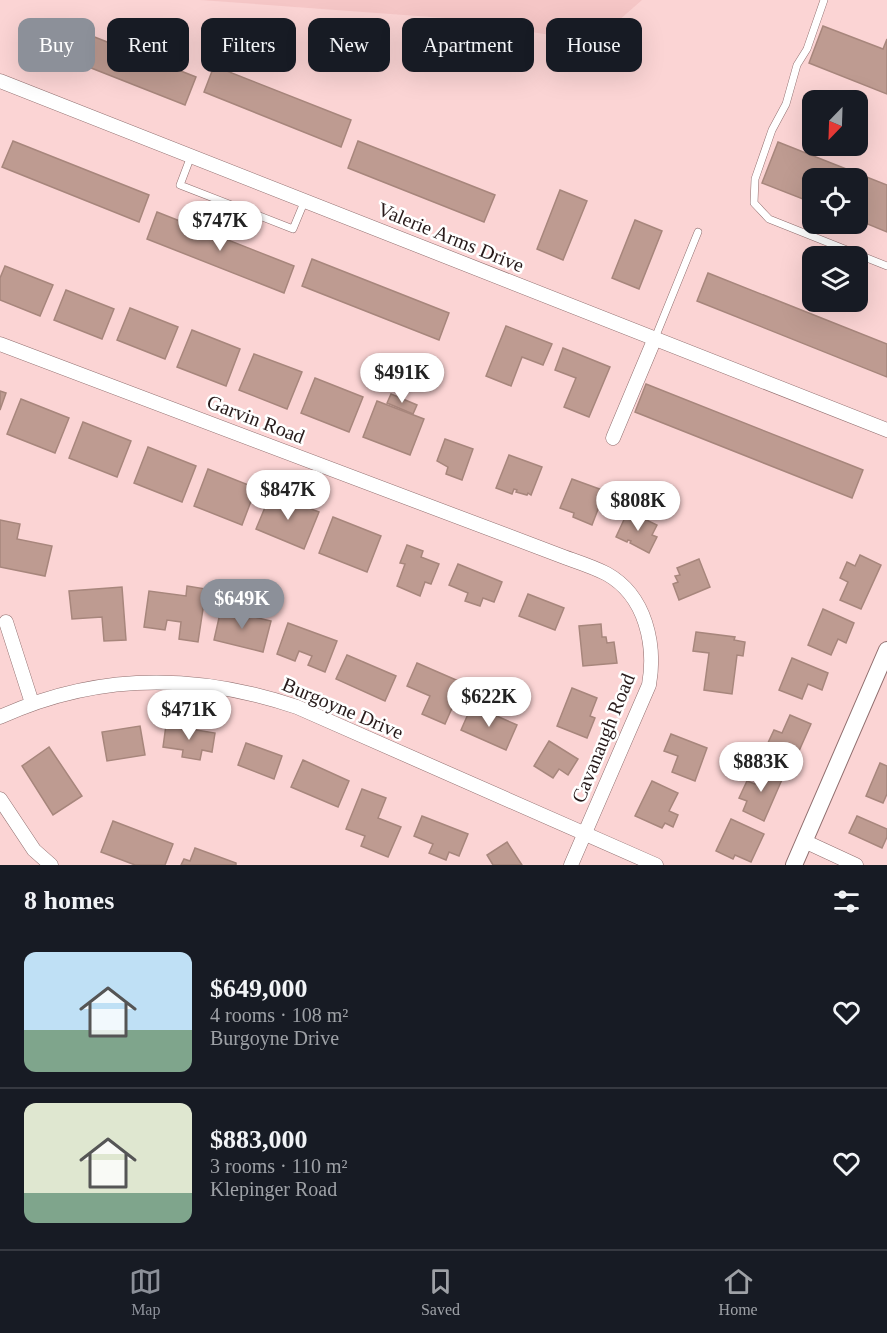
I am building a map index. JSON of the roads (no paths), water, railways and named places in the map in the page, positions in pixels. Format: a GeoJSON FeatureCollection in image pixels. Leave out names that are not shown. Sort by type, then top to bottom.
{"type":"FeatureCollection","features":[{"type":"Feature","properties":{"kind":"street","name":"Valerie Arms Drive"},"geometry":{"type":"LineString","coordinates":[[0,81],[887,430]]}},
{"type":"Feature","properties":{"kind":"street"},"geometry":{"type":"LineString","coordinates":[[614,438],[655,339]]}},
{"type":"Feature","properties":{"kind":"street","name":"Garvin Road"},"geometry":{"type":"LineString","coordinates":[[0,344],[564,557]]}},
{"type":"Feature","properties":{"kind":"street","name":"Cavanaugh Road"},"geometry":{"type":"LineString","coordinates":[[564,557],[608,574],[627,592],[645,622],[652,655],[649,685],[571,865]]}},
{"type":"Feature","properties":{"kind":"street"},"geometry":{"type":"LineString","coordinates":[[6,622],[32,703]]}},
{"type":"Feature","properties":{"kind":"street"},"geometry":{"type":"LineString","coordinates":[[794,865],[887,650]]}},
{"type":"Feature","properties":{"kind":"street","name":"Burgoyne Drive"},"geometry":{"type":"LineString","coordinates":[[0,717],[32,703],[122,683],[165,681],[237,689],[297,707],[656,865]]}},
{"type":"Feature","properties":{"kind":"street"},"geometry":{"type":"LineString","coordinates":[[0,799],[34,850],[51,865]]}},
{"type":"Feature","properties":{"kind":"street"},"geometry":{"type":"LineString","coordinates":[[804,841],[856,865]]}},
{"type":"Feature","properties":{"kind":"lane"},"geometry":{"type":"LineString","coordinates":[[824,0],[807,49],[797,65],[786,104],[772,130],[755,179],[754,202],[769,219],[887,266]]}},
{"type":"Feature","properties":{"kind":"lane"},"geometry":{"type":"LineString","coordinates":[[191,156],[180,185],[293,229],[304,201]]}},
{"type":"Feature","properties":{"kind":"lane"},"geometry":{"type":"LineString","coordinates":[[655,339],[699,232]]}}]}
